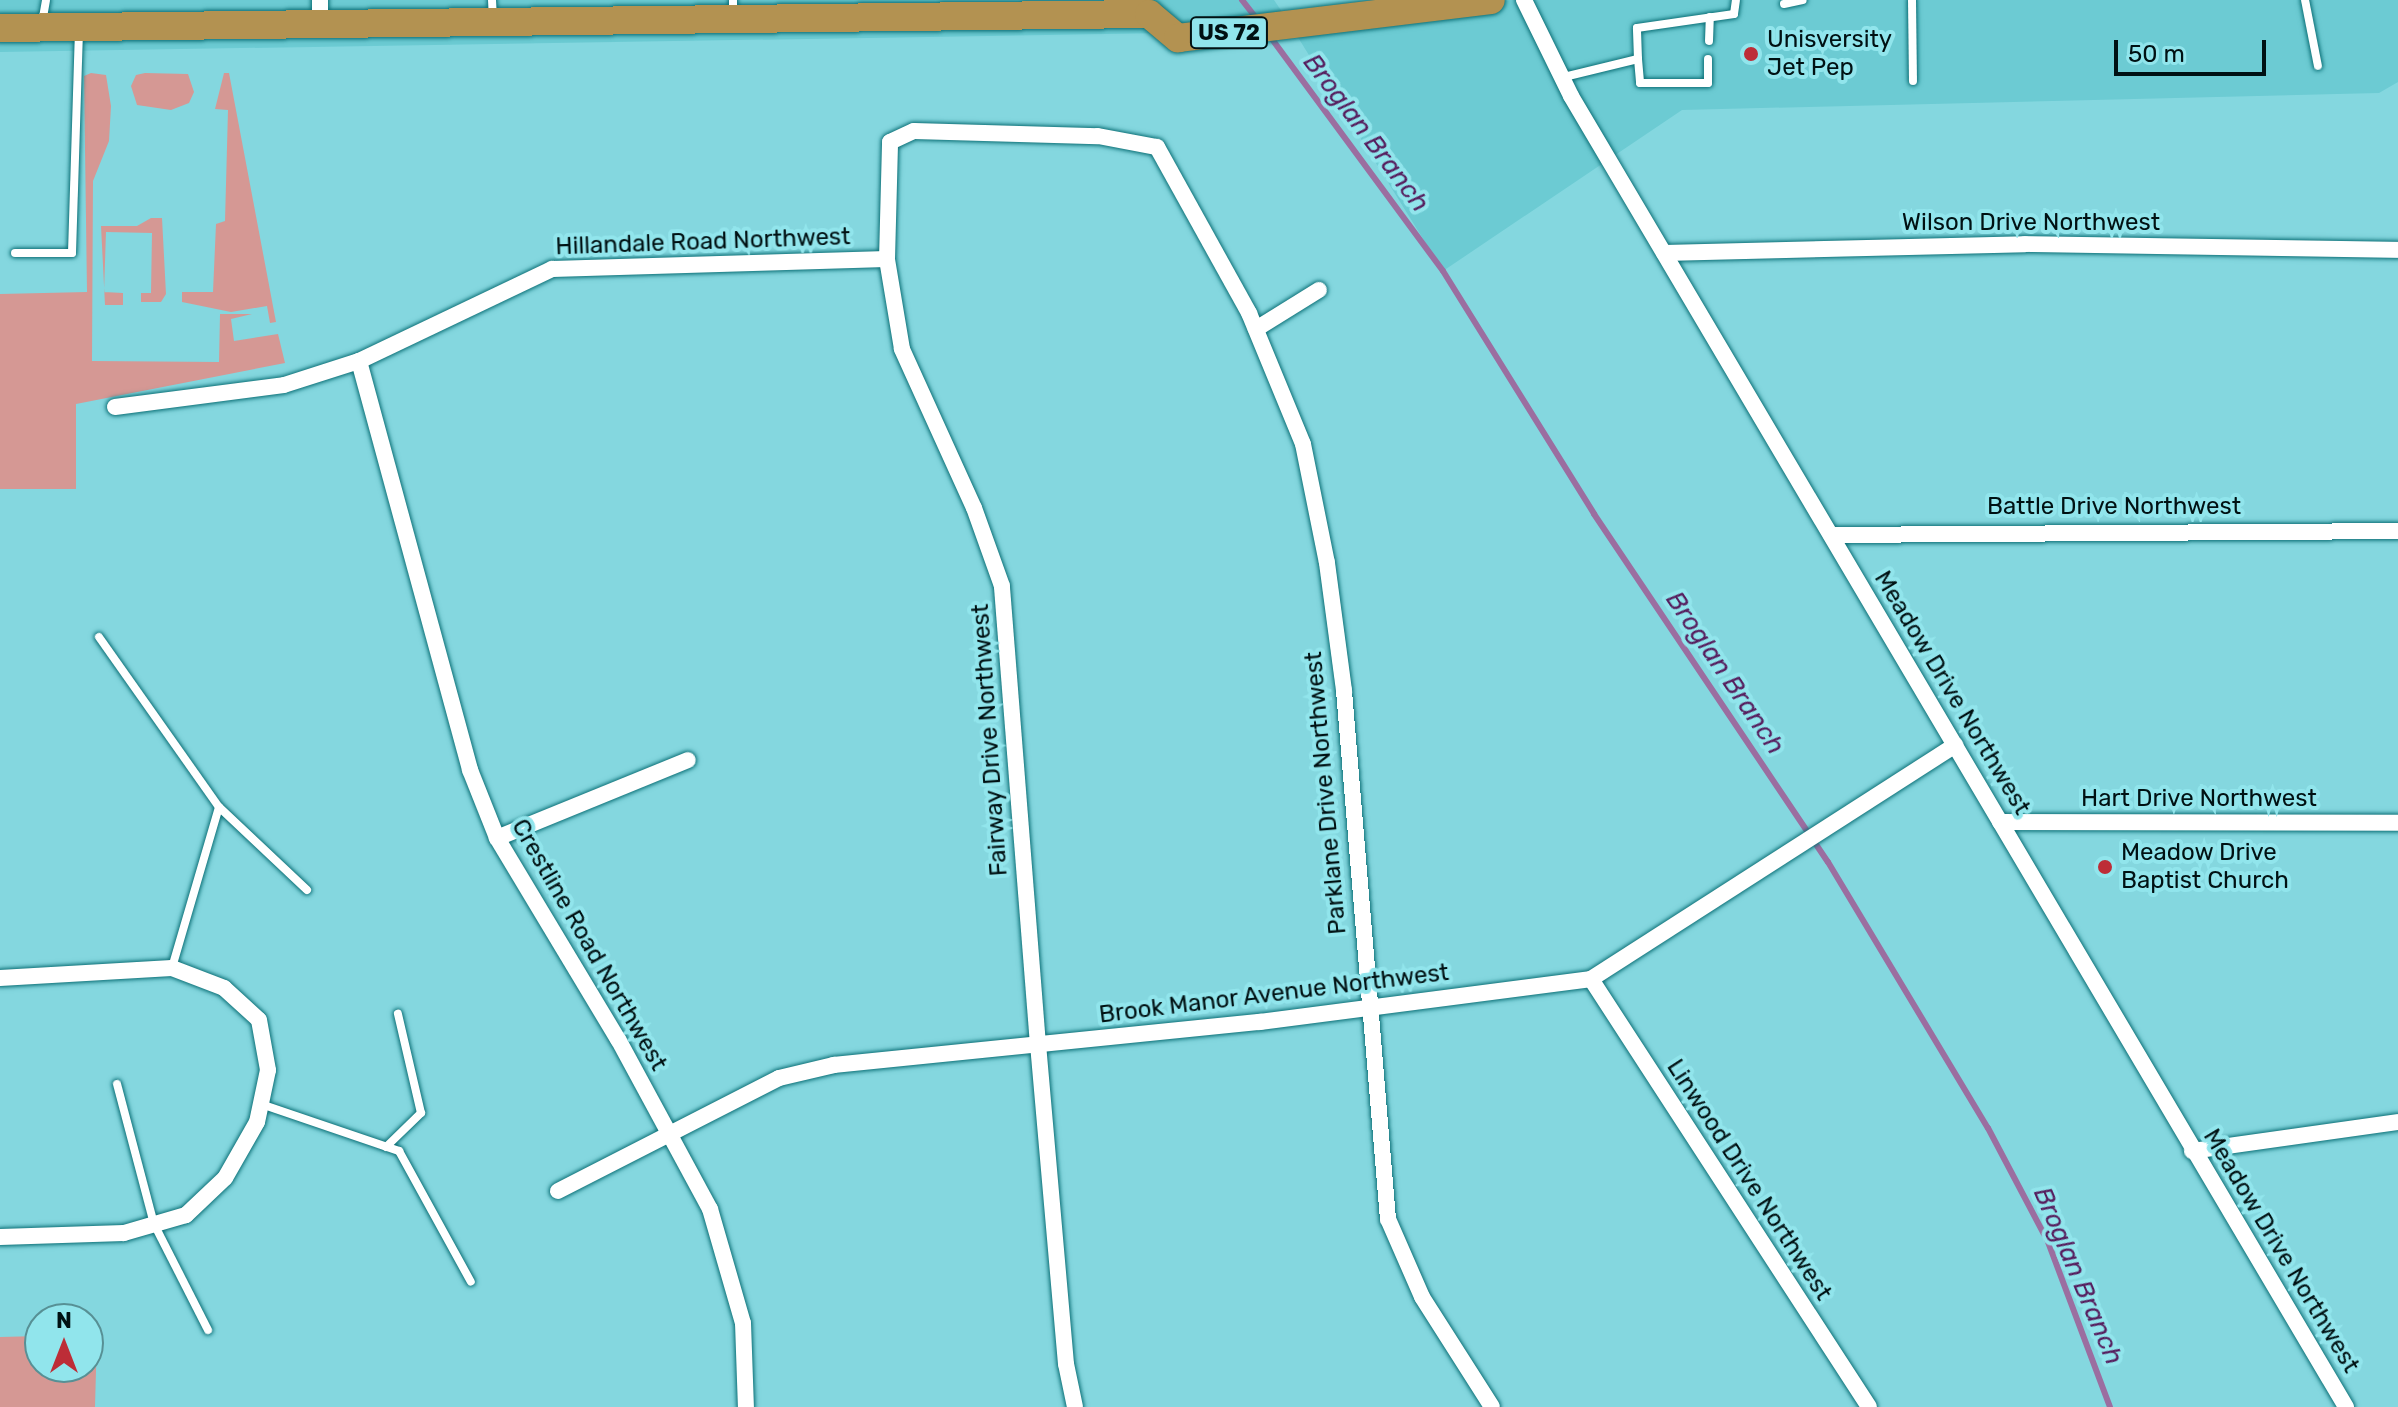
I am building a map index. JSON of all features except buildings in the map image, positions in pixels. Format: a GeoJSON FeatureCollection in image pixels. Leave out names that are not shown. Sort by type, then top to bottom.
{"type":"FeatureCollection","features":[{"type":"Feature","properties":{"kind":"highway","name":"US 72"},"geometry":{"type":"LineString","coordinates":[[0,28],[44,14],[79,26],[320,10],[492,10],[652,15],[733,10],[1155,7],[1178,38],[1317,24],[1491,0]]}},
{"type":"Feature","properties":{"kind":"street","name":"Meadow Drive Northwest"},"geometry":{"type":"LineString","coordinates":[[1524,0],[1664,253],[2346,1407]]}},
{"type":"Feature","properties":{"kind":"street","name":"Fairway Drive Northwest"},"geometry":{"type":"LineString","coordinates":[[940,132],[914,131],[890,142],[887,259],[902,349],[974,508],[1002,586],[1038,1045],[1075,1407]]}},
{"type":"Feature","properties":{"kind":"street","name":"Parklane Drive Northwest"},"geometry":{"type":"LineString","coordinates":[[940,132],[1098,136],[1157,147],[1256,329],[1303,444],[1327,563],[1344,691],[1367,1009],[1388,1219],[1422,1297],[1492,1407]]}},
{"type":"Feature","properties":{"kind":"street","name":"Wilson Drive Northwest"},"geometry":{"type":"LineString","coordinates":[[1664,253],[2025,244],[2398,250]]}},
{"type":"Feature","properties":{"kind":"street","name":"Hillandale Road Northwest"},"geometry":{"type":"LineString","coordinates":[[115,407],[284,385],[359,361],[552,269],[887,259]]}},
{"type":"Feature","properties":{"kind":"street"},"geometry":{"type":"LineString","coordinates":[[1256,329],[1319,290]]}},
{"type":"Feature","properties":{"kind":"street","name":"Crestline Road Northwest"},"geometry":{"type":"LineString","coordinates":[[359,361],[470,770],[497,838],[670,1134],[710,1209],[743,1323],[746,1407]]}},
{"type":"Feature","properties":{"kind":"street","name":"Battle Drive Northwest"},"geometry":{"type":"LineString","coordinates":[[1831,535],[2398,531]]}},
{"type":"Feature","properties":{"kind":"street","name":"Brook Manor Avenue Northwest"},"geometry":{"type":"LineString","coordinates":[[558,1191],[779,1078],[834,1065],[1367,1009],[1591,979],[1783,852],[1955,745]]}},
{"type":"Feature","properties":{"kind":"street"},"geometry":{"type":"LineString","coordinates":[[497,838],[688,760]]}},
{"type":"Feature","properties":{"kind":"street","name":"Hart Drive Northwest"},"geometry":{"type":"LineString","coordinates":[[2000,822],[2398,823]]}},
{"type":"Feature","properties":{"kind":"street"},"geometry":{"type":"LineString","coordinates":[[0,978],[172,968],[224,988],[259,1020],[268,1070],[257,1122],[225,1178],[186,1215],[124,1233],[0,1237]]}},
{"type":"Feature","properties":{"kind":"street","name":"Linwood Drive Northwest"},"geometry":{"type":"LineString","coordinates":[[1591,979],[1869,1407]]}},
{"type":"Feature","properties":{"kind":"street"},"geometry":{"type":"LineString","coordinates":[[2192,1151],[2398,1122]]}},
{"type":"Feature","properties":{"kind":"lane"},"geometry":{"type":"LineString","coordinates":[[1708,59],[1708,83],[1640,83],[1637,28],[1734,14],[1736,0]]}},
{"type":"Feature","properties":{"kind":"lane"},"geometry":{"type":"LineString","coordinates":[[1784,4],[1803,0]]}},
{"type":"Feature","properties":{"kind":"lane"},"geometry":{"type":"LineString","coordinates":[[1912,0],[1913,81]]}},
{"type":"Feature","properties":{"kind":"lane"},"geometry":{"type":"LineString","coordinates":[[2305,0],[2318,66]]}},
{"type":"Feature","properties":{"kind":"lane"},"geometry":{"type":"LineString","coordinates":[[1709,41],[1710,17]]}},
{"type":"Feature","properties":{"kind":"lane"},"geometry":{"type":"LineString","coordinates":[[15,253],[72,253],[79,26]]}},
{"type":"Feature","properties":{"kind":"lane"},"geometry":{"type":"LineString","coordinates":[[1564,77],[1638,59]]}},
{"type":"Feature","properties":{"kind":"lane"},"geometry":{"type":"LineString","coordinates":[[99,637],[219,807],[307,890]]}},
{"type":"Feature","properties":{"kind":"lane"},"geometry":{"type":"LineString","coordinates":[[172,968],[219,807]]}},
{"type":"Feature","properties":{"kind":"lane"},"geometry":{"type":"LineString","coordinates":[[386,1147],[421,1113],[398,1014]]}},
{"type":"Feature","properties":{"kind":"lane"},"geometry":{"type":"LineString","coordinates":[[117,1084],[154,1224],[208,1330]]}},
{"type":"Feature","properties":{"kind":"lane"},"geometry":{"type":"LineString","coordinates":[[261,1104],[399,1151],[471,1282]]}},
{"type":"Feature","properties":{"kind":"shaded area"},"geometry":{"type":"Polygon","coordinates":[[[0,0],[1274,0],[1295,31],[1510,0],[2398,0],[2398,82],[2379,93],[1682,110],[1443,271],[1294,31],[0,52],[0,0]]]}},
{"type":"Feature","properties":{"kind":"shaded area"},"geometry":{"type":"Polygon","coordinates":[[[91,73],[106,75],[111,106],[109,141],[93,181],[92,361],[219,362],[220,314],[252,314],[231,319],[234,341],[278,334],[285,363],[76,404],[76,489],[0,489],[0,294],[87,292],[84,76],[91,73]]]}},
{"type":"Feature","properties":{"kind":"shaded area"},"geometry":{"type":"Polygon","coordinates":[[[224,73],[229,73],[276,322],[270,323],[267,306],[231,312],[182,302],[182,292],[213,292],[216,224],[225,221],[228,110],[215,109],[224,73]]]}},
{"type":"Feature","properties":{"kind":"shaded area"},"geometry":{"type":"Polygon","coordinates":[[[188,74],[194,92],[189,103],[171,110],[137,105],[131,86],[136,75],[188,74]]]}},
{"type":"Feature","properties":{"kind":"shaded area"},"geometry":{"type":"Polygon","coordinates":[[[151,218],[162,218],[166,294],[161,302],[141,302],[141,293],[151,293],[152,233],[106,232],[104,288],[101,226],[137,226],[151,218]]]}},
{"type":"Feature","properties":{"kind":"shaded area"},"geometry":{"type":"Polygon","coordinates":[[[104,292],[123,293],[123,305],[105,305],[104,292]]]}},
{"type":"Feature","properties":{"kind":"shaded area"},"geometry":{"type":"Polygon","coordinates":[[[24,1336],[24,1383],[96,1383],[95,1407],[0,1407],[0,1337],[24,1336]]]}},
{"type":"Feature","properties":{"kind":"waterway","name":"Broglan Branch"},"geometry":{"type":"LineString","coordinates":[[1242,0],[1257,19]]}},
{"type":"Feature","properties":{"kind":"waterway","name":"Broglan Branch"},"geometry":{"type":"LineString","coordinates":[[1269,35],[1443,271],[1594,514],[1828,862],[1988,1128],[2048,1242],[2110,1407]]}},
{"type":"Feature","properties":{"kind":"place","name":"Unisversity Jet Pep"},"geometry":{"type":"Point","coordinates":[1751,54]}},
{"type":"Feature","properties":{"kind":"place","name":"Meadow Drive Baptist Church"},"geometry":{"type":"Point","coordinates":[2105,867]}}]}
